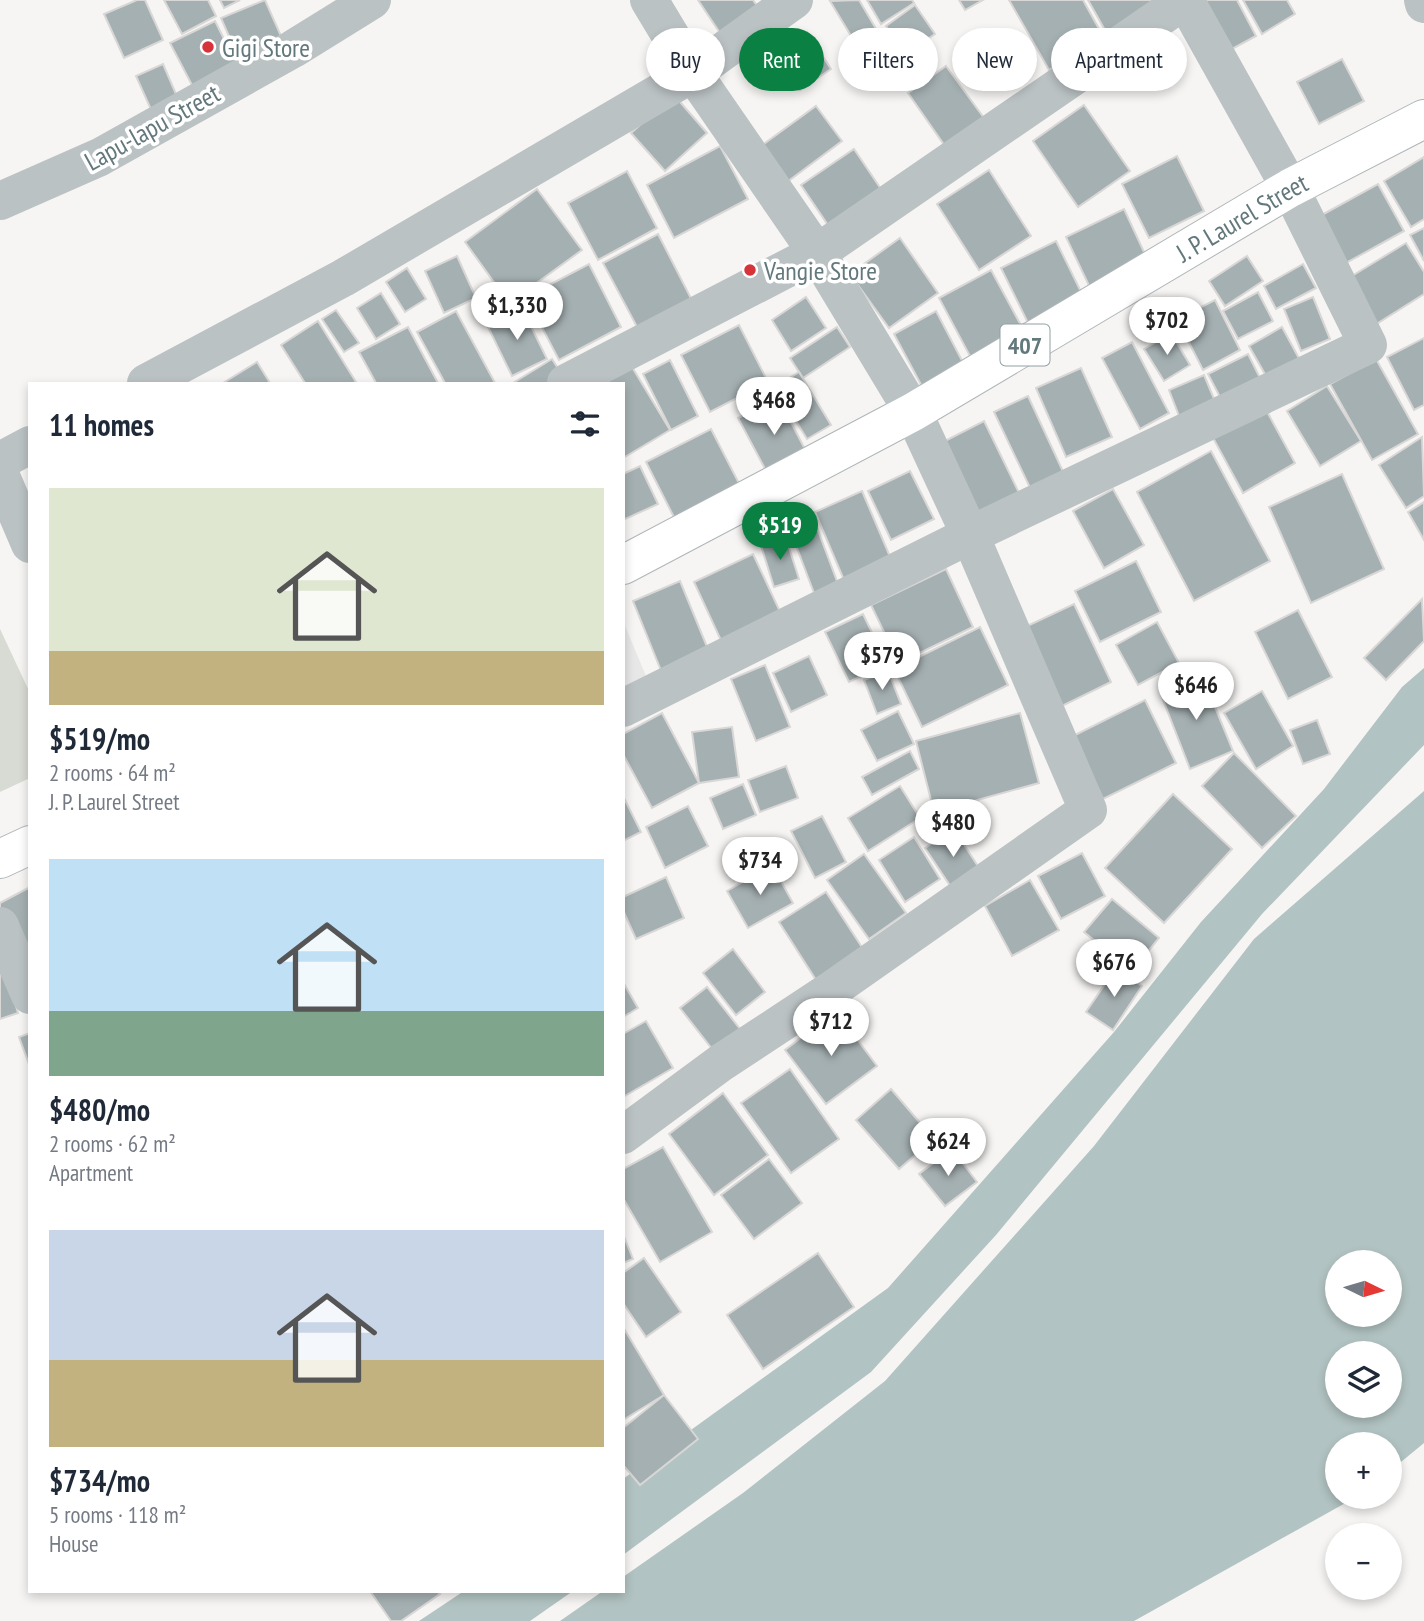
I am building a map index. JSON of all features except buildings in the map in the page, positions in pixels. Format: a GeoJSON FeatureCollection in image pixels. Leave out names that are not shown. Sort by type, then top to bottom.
{"type":"FeatureCollection","features":[{"type":"Feature","properties":{"kind":"main road","name":"J. P. Laurel Street"},"geometry":{"type":"LineString","coordinates":[[625,564],[913,412],[1290,188],[1424,119]]}},
{"type":"Feature","properties":{"kind":"main road"},"geometry":{"type":"LineString","coordinates":[[0,859],[28,846]]}},
{"type":"Feature","properties":{"kind":"street","name":"Lapu-lapu Street"},"geometry":{"type":"LineString","coordinates":[[0,201],[100,158],[293,49],[372,0]]}},
{"type":"Feature","properties":{"kind":"street"},"geometry":{"type":"LineString","coordinates":[[649,0],[666,28]]}},
{"type":"Feature","properties":{"kind":"street"},"geometry":{"type":"LineString","coordinates":[[725,50],[794,0]]}},
{"type":"Feature","properties":{"kind":"street"},"geometry":{"type":"LineString","coordinates":[[568,382],[817,253],[1185,0],[1290,188],[1368,345],[970,535],[625,707]]}},
{"type":"Feature","properties":{"kind":"street"},"geometry":{"type":"LineString","coordinates":[[148,382],[343,278],[662,91]]}},
{"type":"Feature","properties":{"kind":"street"},"geometry":{"type":"LineString","coordinates":[[625,1134],[722,1062],[830,991],[1088,810],[970,535],[913,412],[817,253],[705,91]]}},
{"type":"Feature","properties":{"kind":"street"},"geometry":{"type":"LineString","coordinates":[[0,461],[28,446]]}},
{"type":"Feature","properties":{"kind":"street"},"geometry":{"type":"LineString","coordinates":[[0,474],[28,539]]}},
{"type":"Feature","properties":{"kind":"street"},"geometry":{"type":"LineString","coordinates":[[0,926],[28,990]]}},
{"type":"Feature","properties":{"kind":"shaded area"},"geometry":{"type":"Polygon","coordinates":[[[625,626],[648,681],[625,690],[625,626]]]}},
{"type":"Feature","properties":{"kind":"shaded area"},"geometry":{"type":"Polygon","coordinates":[[[0,629],[28,689],[28,779],[0,792],[0,629]]]}},
{"type":"Feature","properties":{"kind":"shaded area"},"geometry":{"type":"Polygon","coordinates":[[[1424,668],[1424,745],[1262,914],[996,1235],[871,1372],[625,1554],[625,1478],[888,1288],[1114,1032],[1201,922],[1324,789],[1402,687],[1424,668]]]}},
{"type":"Feature","properties":{"kind":"shaded area"},"geometry":{"type":"Polygon","coordinates":[[[1424,791],[1424,1443],[1402,1461],[1402,1432],[1325,1432],[1325,1509],[1335,1509],[1134,1621],[560,1621],[600,1593],[625,1593],[625,1576],[743,1493],[885,1381],[1094,1146],[1254,939],[1424,791]]]}},
{"type":"Feature","properties":{"kind":"shaded area"},"geometry":{"type":"Polygon","coordinates":[[[461,1593],[570,1593],[530,1621],[419,1621],[461,1593]]]}},
{"type":"Feature","properties":{"kind":"place","name":"Gigi Store"},"geometry":{"type":"Point","coordinates":[208,47]}},
{"type":"Feature","properties":{"kind":"place","name":"Vangie Store"},"geometry":{"type":"Point","coordinates":[750,270]}}]}
